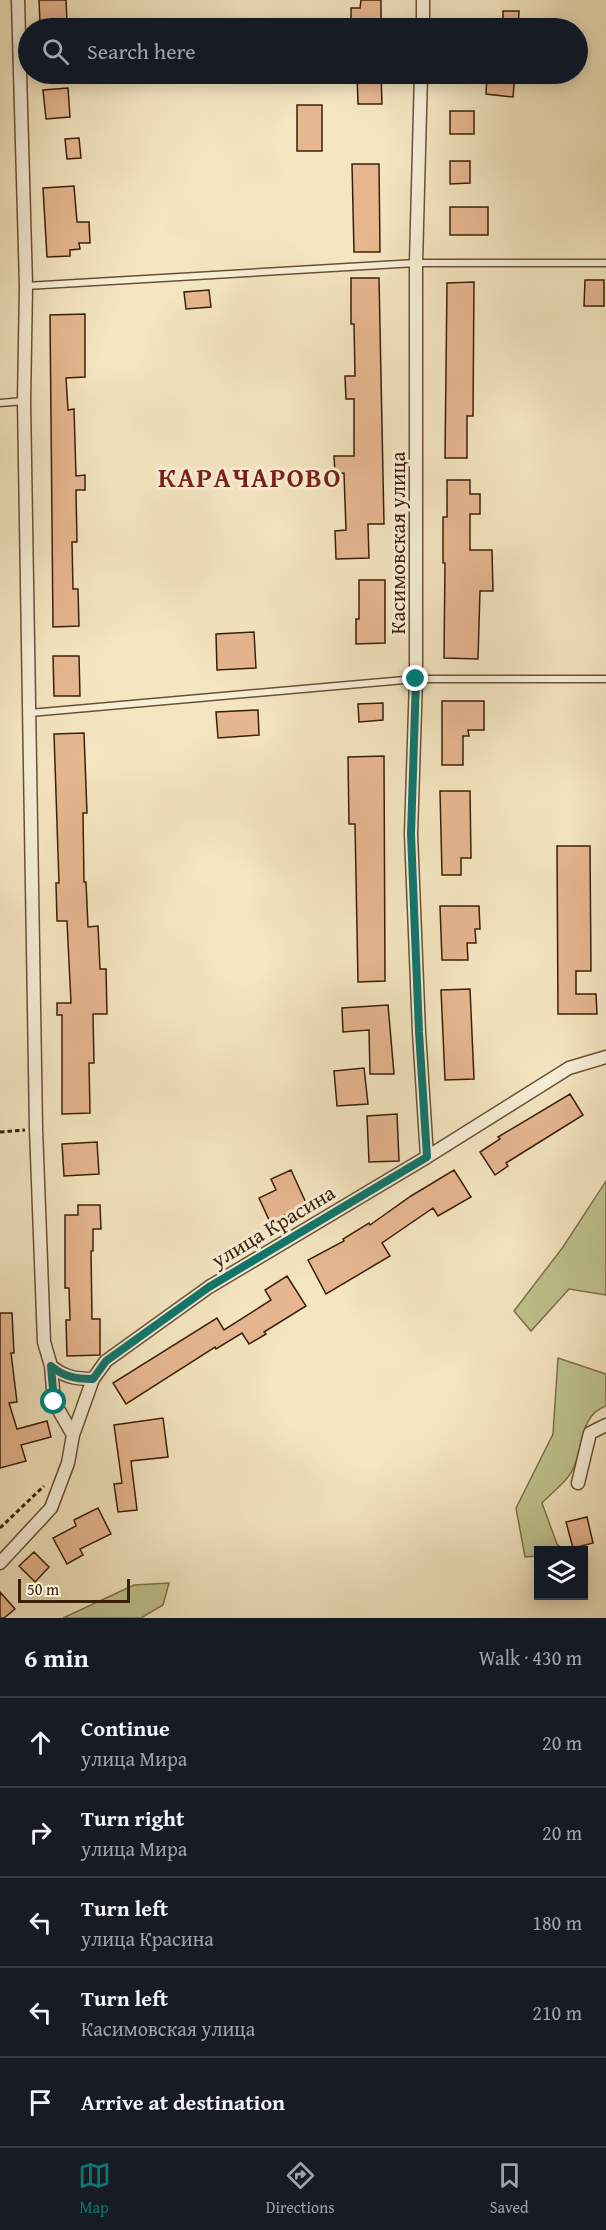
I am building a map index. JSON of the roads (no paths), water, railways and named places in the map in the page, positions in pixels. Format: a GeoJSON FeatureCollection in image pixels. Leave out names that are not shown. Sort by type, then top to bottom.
{"type":"FeatureCollection","features":[{"type":"Feature","properties":{"kind":"street"},"geometry":{"type":"LineString","coordinates":[[18,0],[19,18]]}},
{"type":"Feature","properties":{"kind":"street"},"geometry":{"type":"LineString","coordinates":[[423,0],[423,18]]}},
{"type":"Feature","properties":{"kind":"street"},"geometry":{"type":"LineString","coordinates":[[20,84],[26,286],[24,401],[36,1129],[44,1342],[51,1366],[54,1402],[73,1436]]}},
{"type":"Feature","properties":{"kind":"street","name":"Касимовская улица"},"geometry":{"type":"LineString","coordinates":[[421,84],[416,263],[416,679],[411,834],[419,1032],[427,1157]]}},
{"type":"Feature","properties":{"kind":"street","name":"улица Красина"},"geometry":{"type":"LineString","coordinates":[[0,1563],[51,1508],[68,1463],[73,1436],[93,1379],[106,1361],[209,1287],[427,1157],[569,1068],[606,1058]]}},
{"type":"Feature","properties":{"kind":"street"},"geometry":{"type":"LineString","coordinates":[[51,1366],[62,1375],[78,1379],[93,1379]]}},
{"type":"Feature","properties":{"kind":"street"},"geometry":{"type":"LineString","coordinates":[[578,1483],[590,1433],[606,1425]]}},
{"type":"Feature","properties":{"kind":"lane"},"geometry":{"type":"LineString","coordinates":[[26,286],[416,263],[606,263]]}},
{"type":"Feature","properties":{"kind":"lane"},"geometry":{"type":"LineString","coordinates":[[0,403],[24,401]]}},
{"type":"Feature","properties":{"kind":"lane"},"geometry":{"type":"LineString","coordinates":[[30,713],[416,679],[606,679]]}},
{"type":"Feature","properties":{"kind":"district","name":"КАРАЧАРОВО"},"geometry":{"type":"Point","coordinates":[250,477]}}]}
